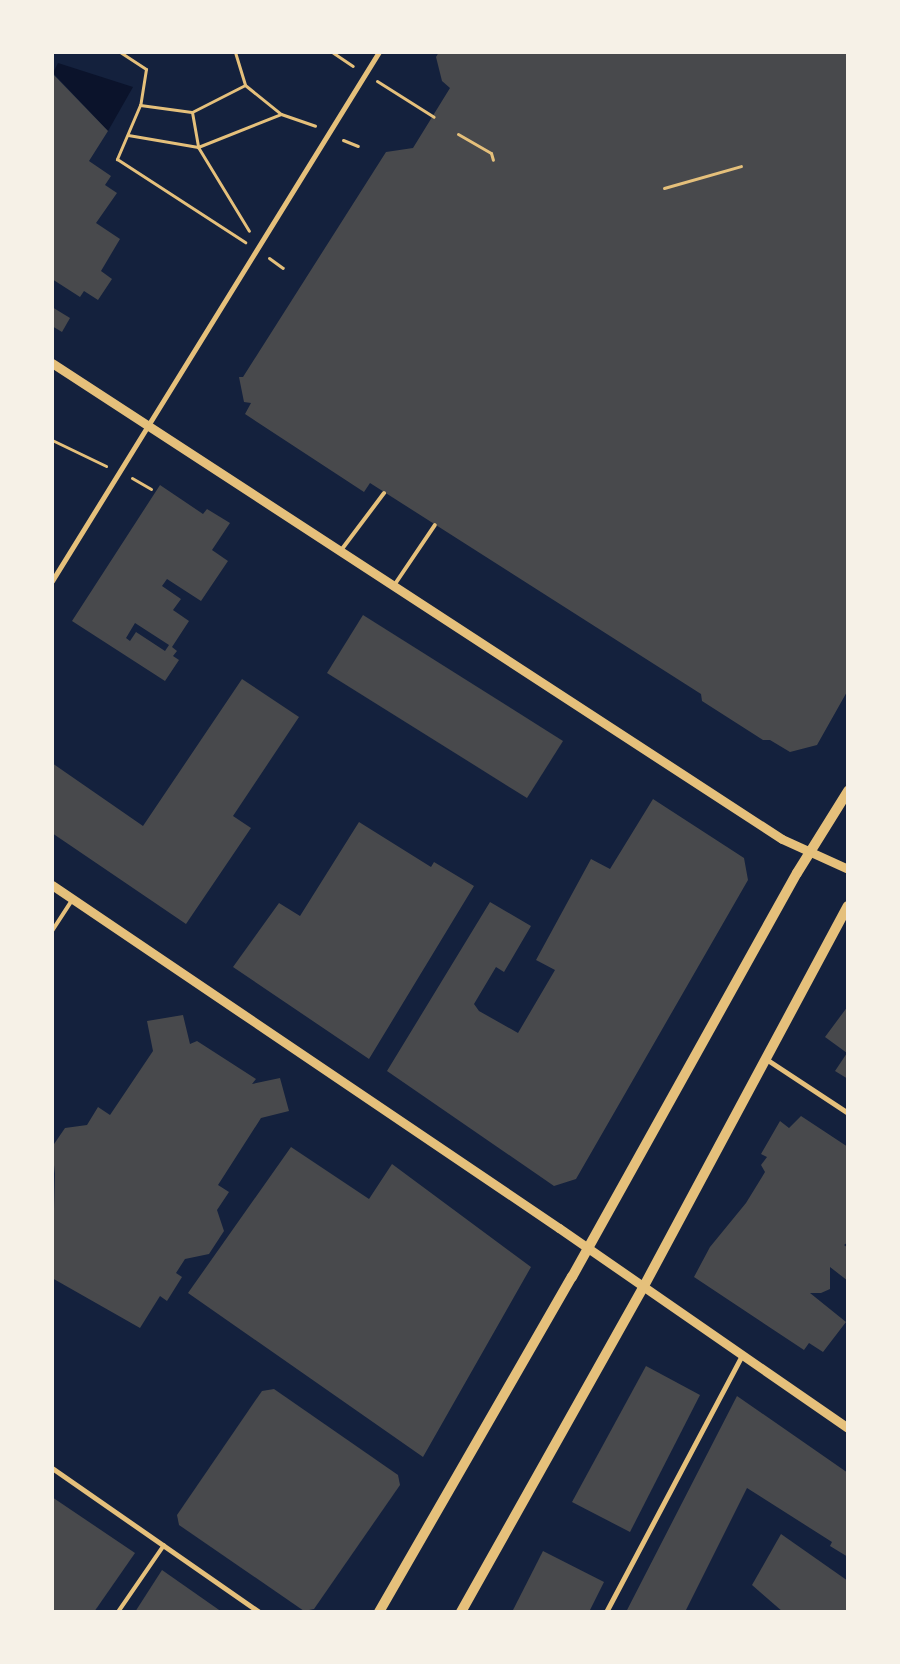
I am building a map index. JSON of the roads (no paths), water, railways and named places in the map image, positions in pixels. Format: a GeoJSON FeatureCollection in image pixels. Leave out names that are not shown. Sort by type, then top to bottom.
{"type":"FeatureCollection","features":[{"type":"Feature","properties":{"kind":"main road"},"geometry":{"type":"LineString","coordinates":[[379,1612],[588,1248],[810,851],[848,791]]}},
{"type":"Feature","properties":{"kind":"main road"},"geometry":{"type":"LineString","coordinates":[[461,1612],[644,1286],[848,906]]}},
{"type":"Feature","properties":{"kind":"street"},"geometry":{"type":"LineString","coordinates":[[52,581],[259,250],[379,52]]}},
{"type":"Feature","properties":{"kind":"street"},"geometry":{"type":"LineString","coordinates":[[52,363],[342,549],[782,839],[848,869]]}},
{"type":"Feature","properties":{"kind":"street"},"geometry":{"type":"LineString","coordinates":[[52,885],[644,1286],[848,1428]]}},
{"type":"Feature","properties":{"kind":"street"},"geometry":{"type":"LineString","coordinates":[[766,1059],[848,1113]]}},
{"type":"Feature","properties":{"kind":"street"},"geometry":{"type":"LineString","coordinates":[[606,1612],[742,1355]]}},
{"type":"Feature","properties":{"kind":"street"},"geometry":{"type":"LineString","coordinates":[[52,1468],[258,1612]]}},
{"type":"Feature","properties":{"kind":"lane"},"geometry":{"type":"LineString","coordinates":[[342,549],[384,493]]}},
{"type":"Feature","properties":{"kind":"lane"},"geometry":{"type":"LineString","coordinates":[[395,584],[435,526]]}},
{"type":"Feature","properties":{"kind":"lane"},"geometry":{"type":"LineString","coordinates":[[52,931],[73,899]]}},
{"type":"Feature","properties":{"kind":"lane"},"geometry":{"type":"LineString","coordinates":[[118,1612],[164,1546]]}},
{"type":"Feature","properties":{"kind":"water"},"geometry":{"type":"Polygon","coordinates":[[[58,63],[133,87],[108,131],[53,73],[58,63]]]}}]}
